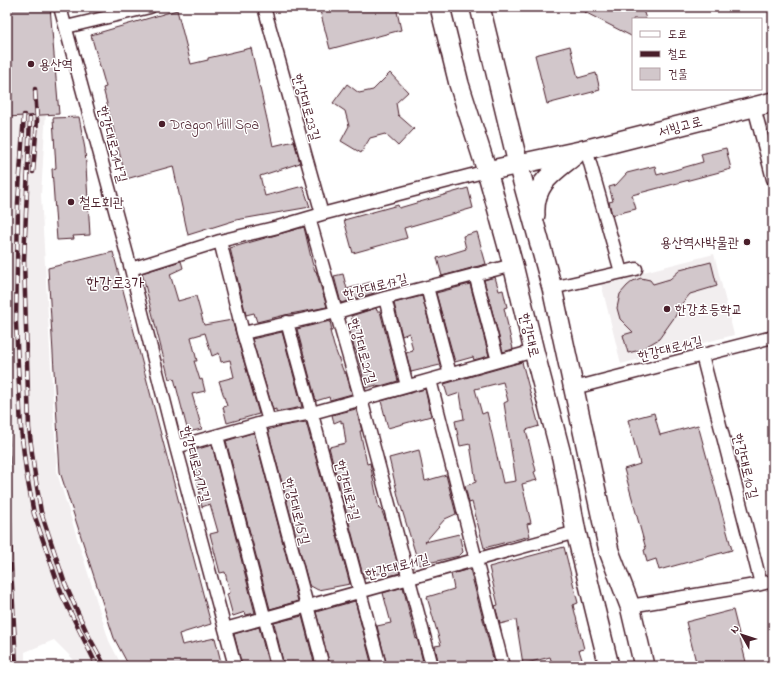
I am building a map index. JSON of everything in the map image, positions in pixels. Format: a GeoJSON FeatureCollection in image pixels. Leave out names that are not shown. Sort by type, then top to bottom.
{"type":"FeatureCollection","features":[{"type":"Feature","properties":{"kind":"main road","name":"한강대로"},"geometry":{"type":"LineString","coordinates":[[440,7],[460,84],[488,171],[513,265],[562,458],[576,532],[609,666]]}},
{"type":"Feature","properties":{"kind":"main road"},"geometry":{"type":"LineString","coordinates":[[480,7],[518,164],[552,288],[609,551],[630,606],[644,666]]}},
{"type":"Feature","properties":{"kind":"main road","name":"서빙고로"},"geometry":{"type":"LineString","coordinates":[[488,171],[583,150],[773,102]]}},
{"type":"Feature","properties":{"kind":"main road"},"geometry":{"type":"LineString","coordinates":[[537,232],[535,203],[538,192],[545,180],[583,150]]}},
{"type":"Feature","properties":{"kind":"street","name":"한강대로21나길"},"geometry":{"type":"LineString","coordinates":[[60,7],[131,268]]}},
{"type":"Feature","properties":{"kind":"street"},"geometry":{"type":"LineString","coordinates":[[66,27],[150,7]]}},
{"type":"Feature","properties":{"kind":"street","name":"한강대로23길"},"geometry":{"type":"LineString","coordinates":[[264,7],[322,214]]}},
{"type":"Feature","properties":{"kind":"street"},"geometry":{"type":"LineString","coordinates":[[754,107],[773,179]]}},
{"type":"Feature","properties":{"kind":"street"},"geometry":{"type":"LineString","coordinates":[[583,150],[621,272]]}},
{"type":"Feature","properties":{"kind":"street"},"geometry":{"type":"LineString","coordinates":[[131,268],[220,241],[488,171]]}},
{"type":"Feature","properties":{"kind":"street","name":"한강대로21길"},"geometry":{"type":"LineString","coordinates":[[310,218],[361,399]]}},
{"type":"Feature","properties":{"kind":"street"},"geometry":{"type":"LineString","coordinates":[[220,241],[264,423]]}},
{"type":"Feature","properties":{"kind":"street","name":"한강대로17길"},"geometry":{"type":"LineString","coordinates":[[243,333],[337,312],[513,265]]}},
{"type":"Feature","properties":{"kind":"street","name":"한강대로21가길"},"geometry":{"type":"LineString","coordinates":[[131,268],[176,447],[235,666]]}},
{"type":"Feature","properties":{"kind":"street"},"geometry":{"type":"LineString","coordinates":[[552,288],[636,269]]}},
{"type":"Feature","properties":{"kind":"street"},"geometry":{"type":"LineString","coordinates":[[475,274],[498,361]]}},
{"type":"Feature","properties":{"kind":"street"},"geometry":{"type":"LineString","coordinates":[[427,287],[450,374]]}},
{"type":"Feature","properties":{"kind":"street"},"geometry":{"type":"LineString","coordinates":[[385,298],[407,386]]}},
{"type":"Feature","properties":{"kind":"street","name":"한강대로7길"},"geometry":{"type":"LineString","coordinates":[[287,322],[380,666]]}},
{"type":"Feature","properties":{"kind":"street","name":"한강대로14길"},"geometry":{"type":"LineString","coordinates":[[574,388],[773,337]]}},
{"type":"Feature","properties":{"kind":"street"},"geometry":{"type":"LineString","coordinates":[[176,447],[264,423],[312,413],[534,351]]}},
{"type":"Feature","properties":{"kind":"street","name":"한강대로10길"},"geometry":{"type":"LineString","coordinates":[[630,606],[767,583],[702,355]]}},
{"type":"Feature","properties":{"kind":"street"},"geometry":{"type":"LineString","coordinates":[[430,380],[503,666]]}},
{"type":"Feature","properties":{"kind":"street"},"geometry":{"type":"LineString","coordinates":[[361,399],[432,666]]}},
{"type":"Feature","properties":{"kind":"street","name":"한강대로15길"},"geometry":{"type":"LineString","coordinates":[[264,423],[307,606]]}},
{"type":"Feature","properties":{"kind":"street"},"geometry":{"type":"LineString","coordinates":[[217,436],[263,618],[277,666]]}},
{"type":"Feature","properties":{"kind":"street","name":"한강대로11길"},"geometry":{"type":"LineString","coordinates":[[225,629],[576,532]]}},
{"type":"Feature","properties":{"kind":"street"},"geometry":{"type":"LineString","coordinates":[[307,606],[322,666]]}},
{"type":"Feature","properties":{"kind":"shaded area"},"geometry":{"type":"Polygon","coordinates":[[[7,7],[52,7],[41,195],[57,473],[109,641],[122,666],[80,666],[54,640],[25,652],[25,666],[7,666],[7,7]]]}},
{"type":"Feature","properties":{"kind":"shaded area","name":"한강초등학교"},"geometry":{"type":"Polygon","coordinates":[[[714,254],[734,335],[621,364],[601,283],[714,254]]]}},
{"type":"Feature","properties":{"kind":"building","name":"용산역"},"geometry":{"type":"Polygon","coordinates":[[[7,7],[50,7],[59,114],[7,117],[7,7]]]}},
{"type":"Feature","properties":{"kind":"building"},"geometry":{"type":"Polygon","coordinates":[[[319,7],[396,7],[401,30],[330,49],[319,7]]]}},
{"type":"Feature","properties":{"kind":"building"},"geometry":{"type":"Polygon","coordinates":[[[575,7],[642,7],[646,18],[632,18],[632,36],[575,7]]]}},
{"type":"Feature","properties":{"kind":"building"},"geometry":{"type":"Polygon","coordinates":[[[177,10],[191,64],[208,60],[208,58],[251,48],[273,146],[294,141],[300,163],[260,176],[265,196],[303,186],[310,207],[236,220],[188,235],[173,166],[126,179],[103,88],[106,87],[91,35],[177,10]]]}},
{"type":"Feature","properties":{"kind":"building"},"geometry":{"type":"Polygon","coordinates":[[[570,46],[578,78],[596,73],[600,90],[547,104],[535,55],[570,46]]]}},
{"type":"Feature","properties":{"kind":"building"},"geometry":{"type":"Polygon","coordinates":[[[390,73],[408,92],[396,103],[398,115],[414,129],[398,146],[385,134],[370,138],[361,153],[341,141],[349,126],[345,111],[333,103],[347,84],[359,93],[373,90],[390,73]]]}},
{"type":"Feature","properties":{"kind":"building","name":"철도회관"},"geometry":{"type":"Polygon","coordinates":[[[79,117],[85,149],[90,235],[73,236],[74,239],[57,240],[52,169],[56,168],[53,118],[79,117]]]}},
{"type":"Feature","properties":{"kind":"building"},"geometry":{"type":"Polygon","coordinates":[[[726,148],[731,169],[632,195],[636,209],[612,215],[609,202],[613,201],[609,187],[616,185],[627,173],[655,166],[657,175],[703,162],[701,154],[726,148]]]}},
{"type":"Feature","properties":{"kind":"building"},"geometry":{"type":"Polygon","coordinates":[[[468,188],[473,208],[404,228],[407,238],[353,253],[344,220],[398,205],[399,208],[468,188]]]}},
{"type":"Feature","properties":{"kind":"building"},"geometry":{"type":"Polygon","coordinates":[[[304,227],[312,262],[327,307],[257,322],[254,313],[246,315],[230,248],[304,227]]]}},
{"type":"Feature","properties":{"kind":"building"},"geometry":{"type":"Polygon","coordinates":[[[477,232],[486,264],[442,276],[437,258],[466,249],[463,236],[477,232]]]}},
{"type":"Feature","properties":{"kind":"building"},"geometry":{"type":"Polygon","coordinates":[[[113,252],[211,624],[179,634],[182,645],[215,638],[222,666],[129,666],[114,638],[60,472],[48,268],[113,252]]]}},
{"type":"Feature","properties":{"kind":"building"},"geometry":{"type":"Polygon","coordinates":[[[181,261],[183,268],[170,274],[178,301],[196,296],[204,325],[232,320],[259,414],[227,423],[223,407],[227,406],[219,381],[234,377],[230,360],[221,362],[219,353],[212,356],[205,333],[191,337],[197,361],[194,361],[200,380],[202,379],[205,391],[192,394],[202,429],[188,432],[174,378],[169,379],[142,273],[181,261]]]}},
{"type":"Feature","properties":{"kind":"building"},"geometry":{"type":"Polygon","coordinates":[[[711,262],[717,286],[690,294],[679,307],[676,315],[659,339],[640,350],[628,353],[623,335],[633,332],[620,319],[617,308],[620,294],[627,286],[633,281],[641,278],[650,280],[653,284],[670,279],[680,270],[711,262]]]}},
{"type":"Feature","properties":{"kind":"building"},"geometry":{"type":"Polygon","coordinates":[[[343,274],[347,289],[371,282],[374,293],[341,303],[334,276],[343,274]]]}},
{"type":"Feature","properties":{"kind":"building"},"geometry":{"type":"Polygon","coordinates":[[[495,277],[499,291],[503,290],[507,307],[504,308],[513,349],[503,352],[484,280],[495,277]]]}},
{"type":"Feature","properties":{"kind":"building"},"geometry":{"type":"Polygon","coordinates":[[[470,284],[489,356],[474,360],[473,357],[455,362],[436,293],[470,284]]]}},
{"type":"Feature","properties":{"kind":"building"},"geometry":{"type":"Polygon","coordinates":[[[422,296],[440,365],[411,372],[406,353],[413,351],[409,333],[402,336],[394,303],[422,296]]]}},
{"type":"Feature","properties":{"kind":"building"},"geometry":{"type":"Polygon","coordinates":[[[376,308],[377,311],[380,311],[398,381],[377,387],[377,385],[366,388],[356,350],[349,331],[355,329],[351,316],[376,308]]]}},
{"type":"Feature","properties":{"kind":"building"},"geometry":{"type":"Polygon","coordinates":[[[330,321],[332,331],[330,331],[334,346],[344,373],[346,373],[352,394],[330,400],[329,397],[316,401],[297,329],[330,321]]]}},
{"type":"Feature","properties":{"kind":"building"},"geometry":{"type":"Polygon","coordinates":[[[282,332],[302,407],[276,412],[276,409],[273,410],[252,339],[282,332]]]}},
{"type":"Feature","properties":{"kind":"building"},"geometry":{"type":"Polygon","coordinates":[[[522,362],[539,426],[526,430],[536,471],[534,472],[537,480],[522,484],[531,523],[527,524],[530,536],[484,548],[472,502],[469,503],[465,486],[476,482],[470,444],[460,446],[455,421],[464,419],[460,393],[448,397],[444,384],[522,362]],[[503,382],[475,389],[482,414],[487,412],[503,483],[516,481],[504,403],[508,401],[503,382]]]}},
{"type":"Feature","properties":{"kind":"building"},"geometry":{"type":"Polygon","coordinates":[[[425,389],[431,416],[388,428],[381,401],[425,389]]]}},
{"type":"Feature","properties":{"kind":"building"},"geometry":{"type":"Polygon","coordinates":[[[356,409],[362,431],[360,431],[367,464],[370,463],[379,509],[381,509],[387,524],[400,573],[389,576],[387,571],[364,579],[329,447],[346,443],[343,422],[341,423],[341,420],[334,423],[332,415],[356,409]]]}},
{"type":"Feature","properties":{"kind":"building"},"geometry":{"type":"Polygon","coordinates":[[[654,413],[660,435],[698,425],[732,550],[659,570],[656,559],[647,562],[644,550],[646,549],[624,469],[640,464],[628,420],[654,413]]]}},
{"type":"Feature","properties":{"kind":"building"},"geometry":{"type":"Polygon","coordinates":[[[306,422],[350,584],[318,590],[309,585],[268,430],[306,422]]]}},
{"type":"Feature","properties":{"kind":"building"},"geometry":{"type":"Polygon","coordinates":[[[254,433],[298,601],[270,609],[226,441],[254,433]]]}},
{"type":"Feature","properties":{"kind":"building"},"geometry":{"type":"Polygon","coordinates":[[[212,445],[255,613],[246,615],[245,612],[233,616],[227,594],[230,593],[225,572],[220,573],[210,534],[218,532],[210,504],[202,507],[199,495],[198,478],[191,451],[212,445]]]}},
{"type":"Feature","properties":{"kind":"building"},"geometry":{"type":"Polygon","coordinates":[[[419,450],[425,481],[446,475],[456,514],[445,519],[425,542],[459,534],[463,552],[459,556],[419,565],[399,500],[389,458],[419,450]]]}},
{"type":"Feature","properties":{"kind":"building"},"geometry":{"type":"Polygon","coordinates":[[[564,547],[578,603],[573,605],[584,649],[579,650],[584,666],[553,666],[550,657],[523,664],[516,620],[500,624],[495,606],[498,605],[489,567],[564,547]]]}},
{"type":"Feature","properties":{"kind":"building"},"geometry":{"type":"Polygon","coordinates":[[[470,569],[495,666],[439,666],[435,646],[441,645],[427,597],[454,589],[451,574],[470,569]]]}},
{"type":"Feature","properties":{"kind":"building"},"geometry":{"type":"Polygon","coordinates":[[[403,587],[424,666],[387,666],[377,626],[391,623],[383,593],[403,587]]]}},
{"type":"Feature","properties":{"kind":"building"},"geometry":{"type":"Polygon","coordinates":[[[355,601],[372,666],[330,666],[316,612],[355,601]]]}},
{"type":"Feature","properties":{"kind":"building"},"geometry":{"type":"Polygon","coordinates":[[[733,610],[747,666],[697,666],[686,622],[733,610]]]}},
{"type":"Feature","properties":{"kind":"building"},"geometry":{"type":"Polygon","coordinates":[[[302,616],[315,666],[284,666],[274,623],[302,616]]]}},
{"type":"Feature","properties":{"kind":"building"},"geometry":{"type":"Polygon","coordinates":[[[259,627],[269,666],[242,666],[234,634],[259,627]]]}},
{"type":"Feature","properties":{"kind":"railway"},"geometry":{"type":"LineString","coordinates":[[33,172],[37,120],[35,89]]}},
{"type":"Feature","properties":{"kind":"railway"},"geometry":{"type":"LineString","coordinates":[[24,115],[18,203],[16,323],[21,429],[26,471],[34,514],[62,595],[97,666]]}},
{"type":"Feature","properties":{"kind":"railway"},"geometry":{"type":"LineString","coordinates":[[30,118],[24,260],[29,428],[34,469],[41,512],[65,584],[87,633],[105,666]]}},
{"type":"Feature","properties":{"kind":"railway"},"geometry":{"type":"LineString","coordinates":[[7,410],[11,565],[16,666]]}},
{"type":"Feature","properties":{"kind":"railway"},"geometry":{"type":"LineString","coordinates":[[7,655],[7,666]]}},
{"type":"Feature","properties":{"kind":"place","name":"용산역"},"geometry":{"type":"Point","coordinates":[31,64]}},
{"type":"Feature","properties":{"kind":"place","name":"Dragon Hill Spa"},"geometry":{"type":"Point","coordinates":[162,124]}},
{"type":"Feature","properties":{"kind":"place","name":"철도회관"},"geometry":{"type":"Point","coordinates":[71,202]}},
{"type":"Feature","properties":{"kind":"place","name":"용산역사박물관"},"geometry":{"type":"Point","coordinates":[747,242]}},
{"type":"Feature","properties":{"kind":"place","name":"한강초등학교"},"geometry":{"type":"Point","coordinates":[667,309]}},
{"type":"Feature","properties":{"kind":"district","name":"한강로3가"},"geometry":{"type":"Point","coordinates":[115,282]}}]}
